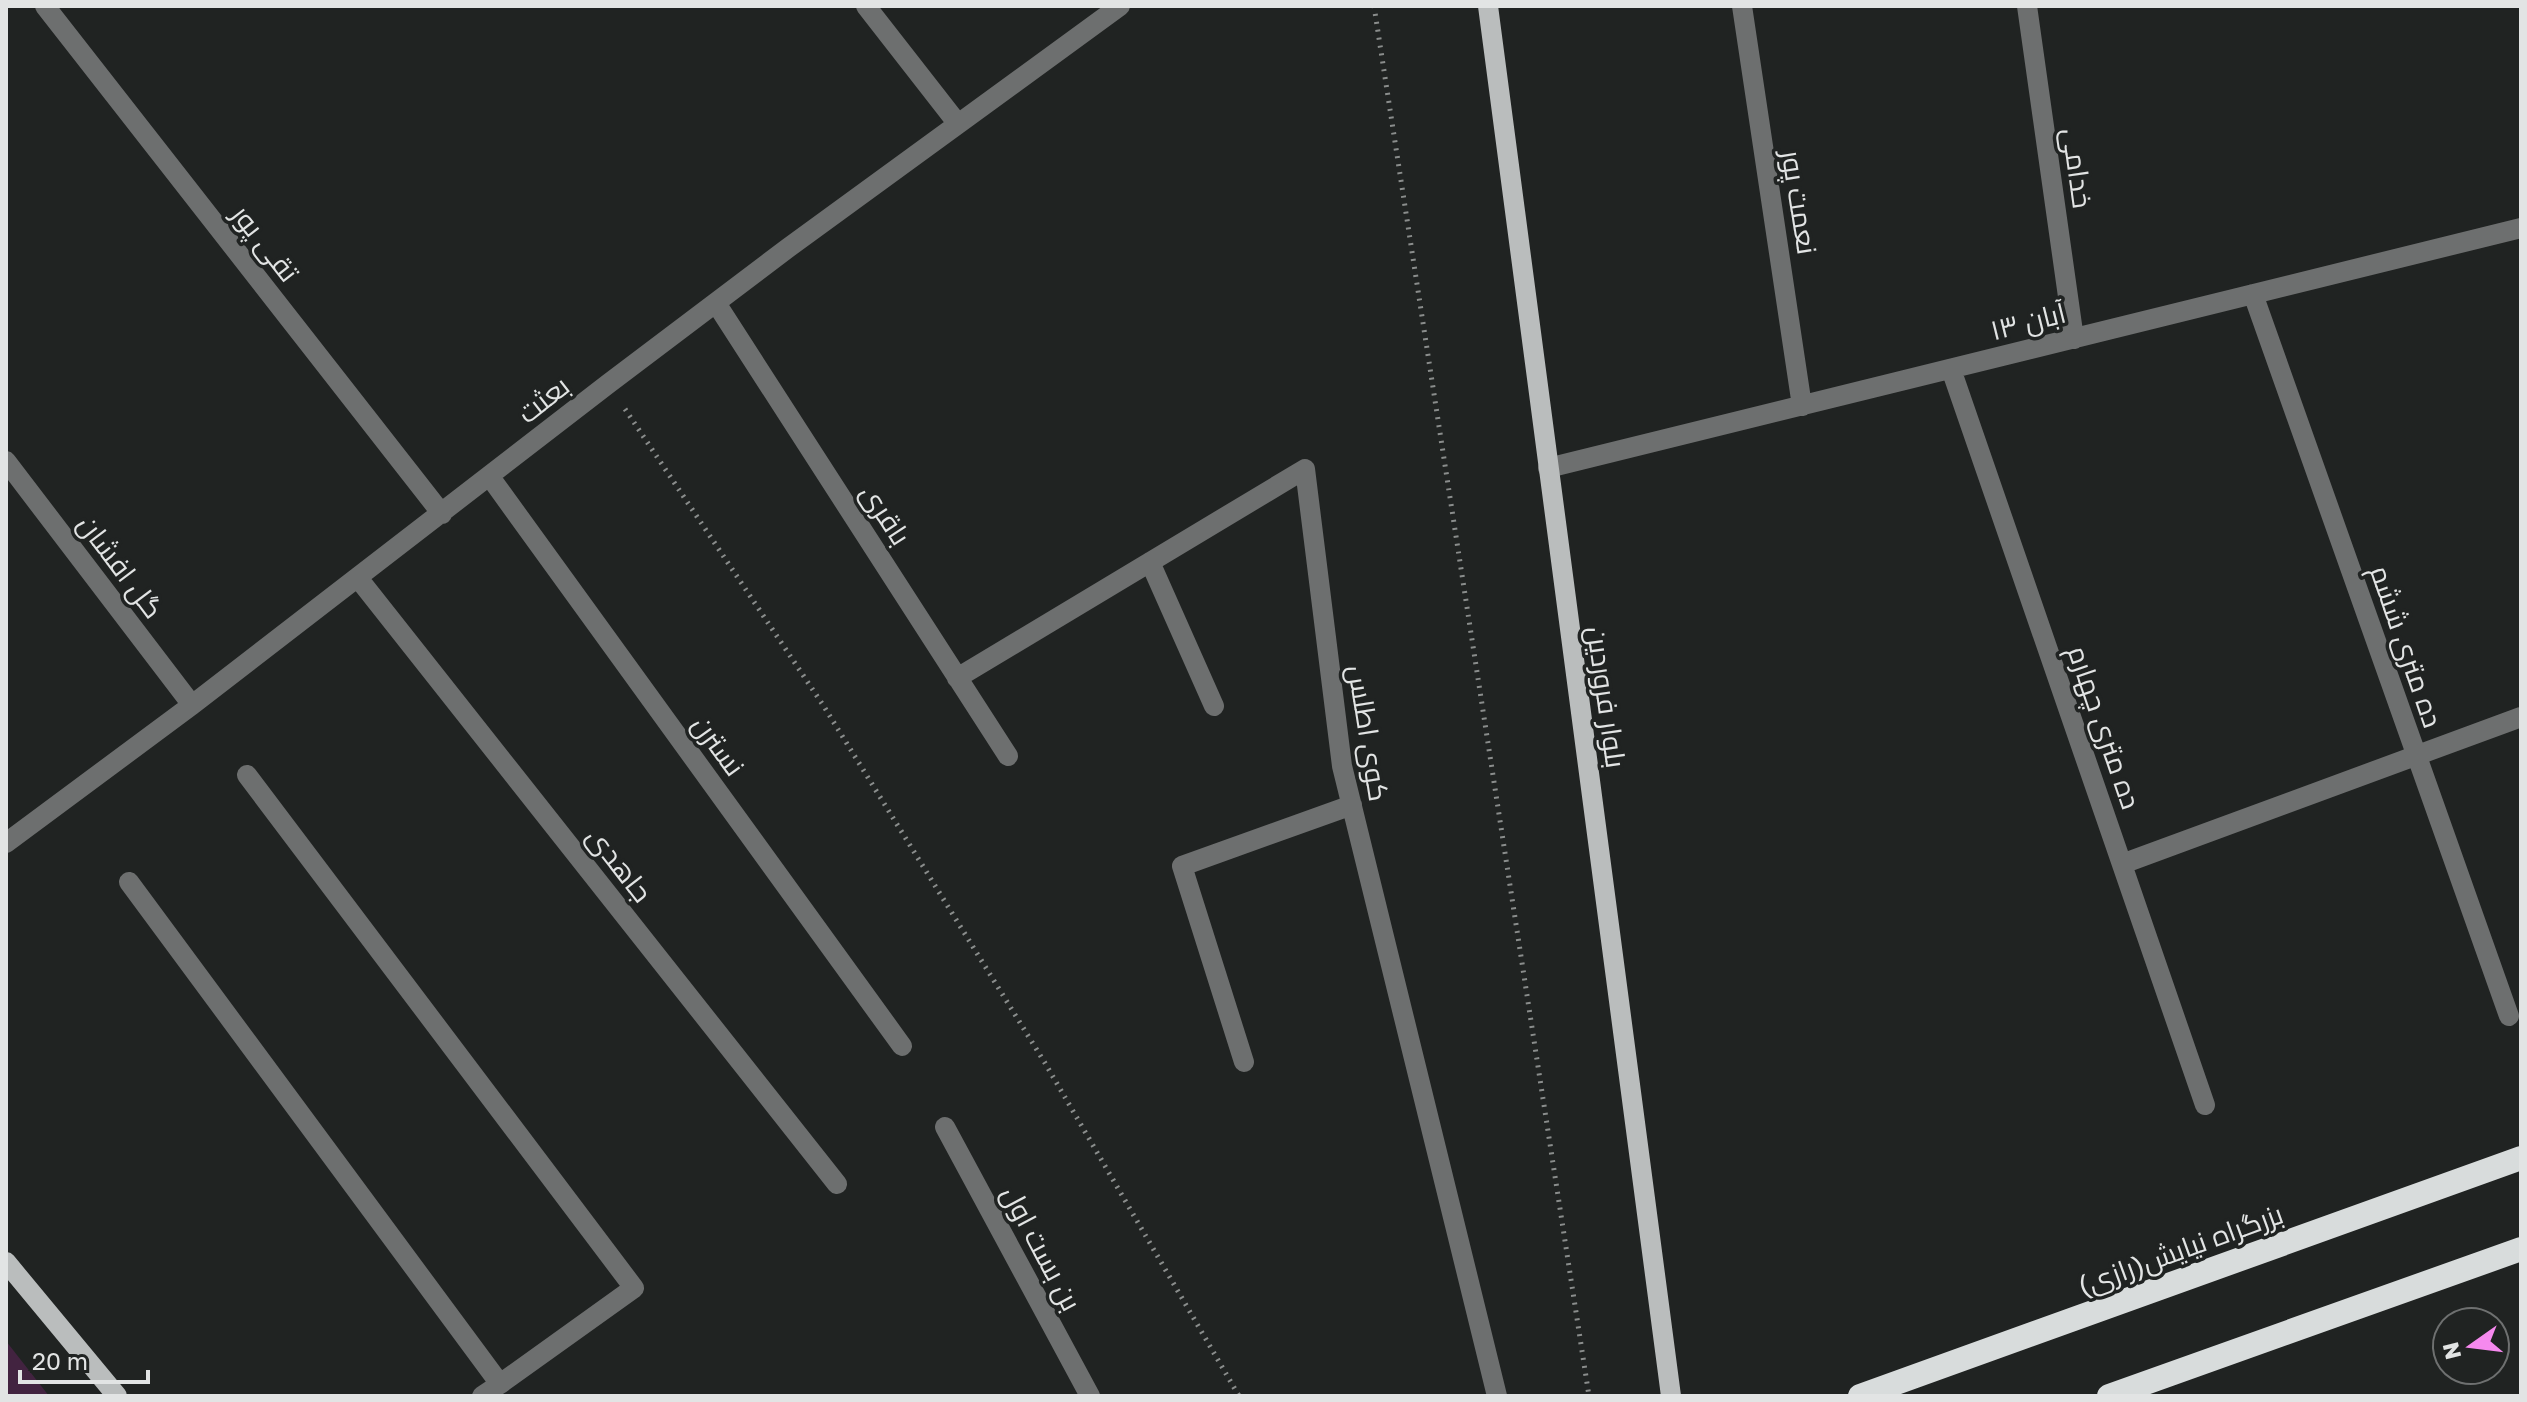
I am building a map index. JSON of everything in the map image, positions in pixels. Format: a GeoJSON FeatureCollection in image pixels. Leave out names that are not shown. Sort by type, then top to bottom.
{"type":"FeatureCollection","features":[{"type":"Feature","properties":{"kind":"highway","name":"بزرگراه نیایش(رازی)"},"geometry":{"type":"LineString","coordinates":[[1860,1396],[2521,1158]]}},
{"type":"Feature","properties":{"kind":"highway"},"geometry":{"type":"LineString","coordinates":[[2109,1396],[2521,1249]]}},
{"type":"Feature","properties":{"kind":"main road","name":"بلوار فروردین"},"geometry":{"type":"LineString","coordinates":[[1488,6],[1671,1396]]}},
{"type":"Feature","properties":{"kind":"main road"},"geometry":{"type":"LineString","coordinates":[[6,1262],[117,1396]]}},
{"type":"Feature","properties":{"kind":"street","name":"تقی پور"},"geometry":{"type":"LineString","coordinates":[[45,6],[442,514]]}},
{"type":"Feature","properties":{"kind":"street"},"geometry":{"type":"LineString","coordinates":[[866,6],[958,124]]}},
{"type":"Feature","properties":{"kind":"street","name":"بعثت"},"geometry":{"type":"LineString","coordinates":[[6,843],[192,705],[608,384],[1120,6]]}},
{"type":"Feature","properties":{"kind":"street","name":"نعمت پور"},"geometry":{"type":"LineString","coordinates":[[1742,6],[1802,406]]}},
{"type":"Feature","properties":{"kind":"street","name":"خدامی"},"geometry":{"type":"LineString","coordinates":[[2027,6],[2074,339]]}},
{"type":"Feature","properties":{"kind":"street","name":"۱۳ آبان"},"geometry":{"type":"LineString","coordinates":[[1548,468],[2521,228]]}},
{"type":"Feature","properties":{"kind":"street","name":"ده متری ششم"},"geometry":{"type":"LineString","coordinates":[[2253,294],[2509,1016]]}},
{"type":"Feature","properties":{"kind":"street","name":"باقری"},"geometry":{"type":"LineString","coordinates":[[716,303],[1008,756]]}},
{"type":"Feature","properties":{"kind":"street","name":"ده متری چهارم"},"geometry":{"type":"LineString","coordinates":[[1951,369],[2205,1105]]}},
{"type":"Feature","properties":{"kind":"street","name":"گل افشان"},"geometry":{"type":"LineString","coordinates":[[6,461],[192,705]]}},
{"type":"Feature","properties":{"kind":"street","name":"کوی اطلس"},"geometry":{"type":"LineString","coordinates":[[957,678],[1305,469],[1342,766],[1497,1396]]}},
{"type":"Feature","properties":{"kind":"street","name":"نسترن"},"geometry":{"type":"LineString","coordinates":[[490,477],[902,1046]]}},
{"type":"Feature","properties":{"kind":"street"},"geometry":{"type":"LineString","coordinates":[[1150,562],[1214,706]]}},
{"type":"Feature","properties":{"kind":"street","name":"جاهدی"},"geometry":{"type":"LineString","coordinates":[[358,578],[837,1184]]}},
{"type":"Feature","properties":{"kind":"street"},"geometry":{"type":"LineString","coordinates":[[2122,864],[2521,717]]}},
{"type":"Feature","properties":{"kind":"street"},"geometry":{"type":"LineString","coordinates":[[247,775],[634,1288],[482,1396]]}},
{"type":"Feature","properties":{"kind":"street"},"geometry":{"type":"LineString","coordinates":[[1244,1062],[1182,866],[1352,805]]}},
{"type":"Feature","properties":{"kind":"street"},"geometry":{"type":"LineString","coordinates":[[129,882],[500,1384]]}},
{"type":"Feature","properties":{"kind":"street","name":"بن بست اول"},"geometry":{"type":"LineString","coordinates":[[945,1127],[1090,1396]]}},
{"type":"Feature","properties":{"kind":"path"},"geometry":{"type":"LineString","coordinates":[[1374,6],[1589,1396]]}},
{"type":"Feature","properties":{"kind":"path"},"geometry":{"type":"LineString","coordinates":[[608,384],[823,705],[1045,1063],[1239,1396]]}},
{"type":"Feature","properties":{"kind":"shaded area"},"geometry":{"type":"Polygon","coordinates":[[[6,1341],[49,1396],[6,1396],[6,1341]]]}}]}
